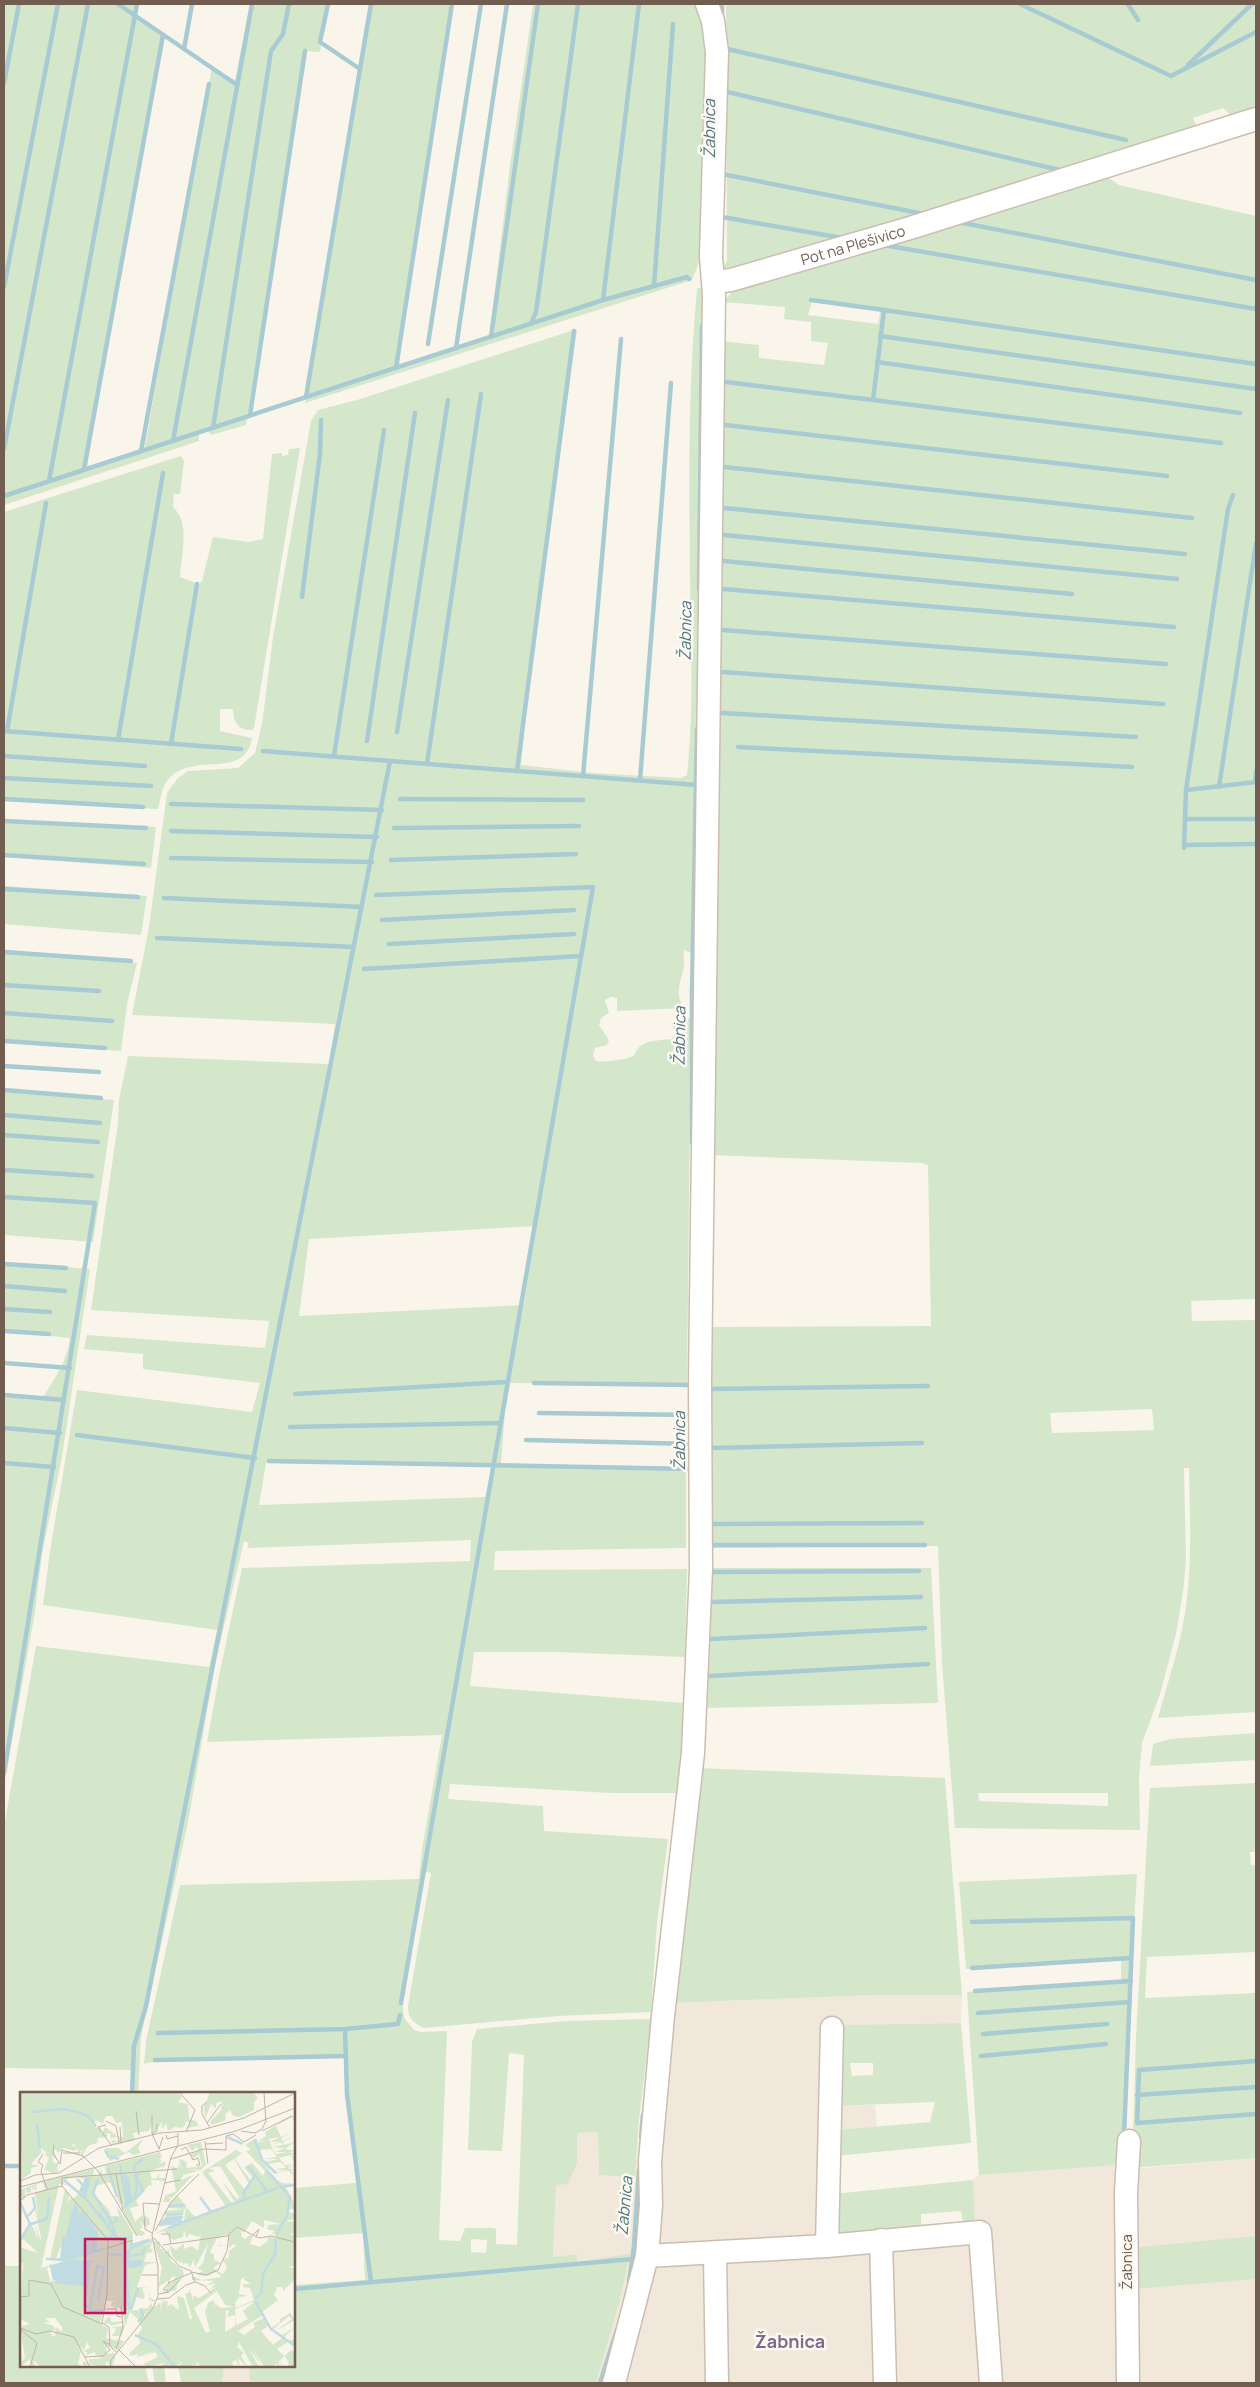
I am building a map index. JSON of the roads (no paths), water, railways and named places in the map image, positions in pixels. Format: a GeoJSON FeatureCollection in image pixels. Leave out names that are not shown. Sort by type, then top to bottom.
{"type":"FeatureCollection","features":[{"type":"Feature","properties":{"kind":"street"},"geometry":{"type":"LineString","coordinates":[[614,2383],[634,2314],[647,2256],[651,2205],[650,2161],[663,2016],[693,1753],[701,1569],[700,1380],[714,282],[711,256],[717,52],[713,21],[707,4]]}},
{"type":"Feature","properties":{"kind":"street","name":"Pot na Plešivico"},"geometry":{"type":"LineString","coordinates":[[714,282],[731,280],[910,228],[1256,119]]}},
{"type":"Feature","properties":{"kind":"street"},"geometry":{"type":"LineString","coordinates":[[827,2246],[832,2028]]}},
{"type":"Feature","properties":{"kind":"street","name":"Žabnica"},"geometry":{"type":"LineString","coordinates":[[1128,2383],[1126,2193],[1129,2141]]}},
{"type":"Feature","properties":{"kind":"street"},"geometry":{"type":"LineString","coordinates":[[647,2256],[715,2254],[827,2246],[980,2232],[991,2383]]}},
{"type":"Feature","properties":{"kind":"street"},"geometry":{"type":"LineString","coordinates":[[882,2240],[885,2383]]}},
{"type":"Feature","properties":{"kind":"street"},"geometry":{"type":"LineString","coordinates":[[715,2254],[718,2383]]}},
{"type":"Feature","properties":{"kind":"waterway"},"geometry":{"type":"LineString","coordinates":[[4,83],[19,4]]}},
{"type":"Feature","properties":{"kind":"waterway"},"geometry":{"type":"LineString","coordinates":[[4,287],[58,4]]}},
{"type":"Feature","properties":{"kind":"waterway"},"geometry":{"type":"LineString","coordinates":[[4,449],[88,4]]}},
{"type":"Feature","properties":{"kind":"waterway"},"geometry":{"type":"LineString","coordinates":[[118,4],[237,85]]}},
{"type":"Feature","properties":{"kind":"waterway"},"geometry":{"type":"LineString","coordinates":[[49,481],[137,4]]}},
{"type":"Feature","properties":{"kind":"waterway"},"geometry":{"type":"LineString","coordinates":[[184,49],[192,4]]}},
{"type":"Feature","properties":{"kind":"waterway"},"geometry":{"type":"LineString","coordinates":[[173,441],[252,4]]}},
{"type":"Feature","properties":{"kind":"waterway"},"geometry":{"type":"LineString","coordinates":[[213,428],[271,51],[283,34],[289,4]]}},
{"type":"Feature","properties":{"kind":"waterway"},"geometry":{"type":"LineString","coordinates":[[306,397],[360,69],[320,42],[328,4]]}},
{"type":"Feature","properties":{"kind":"waterway"},"geometry":{"type":"LineString","coordinates":[[360,69],[371,4]]}},
{"type":"Feature","properties":{"kind":"waterway"},"geometry":{"type":"LineString","coordinates":[[396,368],[452,4]]}},
{"type":"Feature","properties":{"kind":"waterway"},"geometry":{"type":"LineString","coordinates":[[428,344],[481,4]]}},
{"type":"Feature","properties":{"kind":"waterway"},"geometry":{"type":"LineString","coordinates":[[456,348],[507,4]]}},
{"type":"Feature","properties":{"kind":"waterway"},"geometry":{"type":"LineString","coordinates":[[491,337],[538,4]]}},
{"type":"Feature","properties":{"kind":"waterway"},"geometry":{"type":"LineString","coordinates":[[531,324],[536,312],[578,4]]}},
{"type":"Feature","properties":{"kind":"waterway"},"geometry":{"type":"LineString","coordinates":[[603,300],[639,4]]}},
{"type":"Feature","properties":{"kind":"waterway","name":"Žabnica"},"geometry":{"type":"LineString","coordinates":[[722,4],[722,17]]}},
{"type":"Feature","properties":{"kind":"waterway"},"geometry":{"type":"LineString","coordinates":[[1020,4],[1171,76],[1256,32]]}},
{"type":"Feature","properties":{"kind":"waterway"},"geometry":{"type":"LineString","coordinates":[[1128,4],[1138,20]]}},
{"type":"Feature","properties":{"kind":"waterway"},"geometry":{"type":"LineString","coordinates":[[1188,65],[1252,4]]}},
{"type":"Feature","properties":{"kind":"waterway"},"geometry":{"type":"LineString","coordinates":[[654,286],[673,24]]}},
{"type":"Feature","properties":{"kind":"waterway"},"geometry":{"type":"LineString","coordinates":[[84,469],[163,35]]}},
{"type":"Feature","properties":{"kind":"waterway"},"geometry":{"type":"LineString","coordinates":[[723,48],[1126,140]]}},
{"type":"Feature","properties":{"kind":"waterway"},"geometry":{"type":"LineString","coordinates":[[250,415],[305,51]]}},
{"type":"Feature","properties":{"kind":"waterway"},"geometry":{"type":"LineString","coordinates":[[141,451],[209,84]]}},
{"type":"Feature","properties":{"kind":"waterway"},"geometry":{"type":"LineString","coordinates":[[723,91],[1064,171]]}},
{"type":"Feature","properties":{"kind":"waterway"},"geometry":{"type":"LineString","coordinates":[[722,174],[924,214]]}},
{"type":"Feature","properties":{"kind":"waterway"},"geometry":{"type":"LineString","coordinates":[[722,217],[842,238]]}},
{"type":"Feature","properties":{"kind":"waterway"},"geometry":{"type":"LineString","coordinates":[[958,222],[1256,280]]}},
{"type":"Feature","properties":{"kind":"waterway"},"geometry":{"type":"LineString","coordinates":[[883,245],[1256,309]]}},
{"type":"Feature","properties":{"kind":"waterway"},"geometry":{"type":"LineString","coordinates":[[4,496],[603,300],[687,277],[689,279]]}},
{"type":"Feature","properties":{"kind":"waterway"},"geometry":{"type":"LineString","coordinates":[[726,382],[873,400],[884,310],[811,300]]}},
{"type":"Feature","properties":{"kind":"waterway"},"geometry":{"type":"LineString","coordinates":[[884,310],[1256,364]]}},
{"type":"Feature","properties":{"kind":"waterway","name":"Žabnica"},"geometry":{"type":"LineString","coordinates":[[699,589],[702,326]]}},
{"type":"Feature","properties":{"kind":"waterway"},"geometry":{"type":"LineString","coordinates":[[517,771],[574,331]]}},
{"type":"Feature","properties":{"kind":"waterway"},"geometry":{"type":"LineString","coordinates":[[880,336],[1256,389]]}},
{"type":"Feature","properties":{"kind":"waterway"},"geometry":{"type":"LineString","coordinates":[[583,776],[621,339]]}},
{"type":"Feature","properties":{"kind":"waterway"},"geometry":{"type":"LineString","coordinates":[[877,362],[1240,413]]}},
{"type":"Feature","properties":{"kind":"waterway"},"geometry":{"type":"LineString","coordinates":[[640,780],[671,383]]}},
{"type":"Feature","properties":{"kind":"waterway"},"geometry":{"type":"LineString","coordinates":[[427,764],[481,394]]}},
{"type":"Feature","properties":{"kind":"waterway"},"geometry":{"type":"LineString","coordinates":[[397,732],[448,400]]}},
{"type":"Feature","properties":{"kind":"waterway"},"geometry":{"type":"LineString","coordinates":[[873,400],[1221,443]]}},
{"type":"Feature","properties":{"kind":"waterway"},"geometry":{"type":"LineString","coordinates":[[367,741],[415,413]]}},
{"type":"Feature","properties":{"kind":"waterway"},"geometry":{"type":"LineString","coordinates":[[302,597],[320,454],[321,420]]}},
{"type":"Feature","properties":{"kind":"waterway"},"geometry":{"type":"LineString","coordinates":[[725,425],[1167,476]]}},
{"type":"Feature","properties":{"kind":"waterway"},"geometry":{"type":"LineString","coordinates":[[334,756],[384,430]]}},
{"type":"Feature","properties":{"kind":"waterway"},"geometry":{"type":"LineString","coordinates":[[724,467],[1192,518]]}},
{"type":"Feature","properties":{"kind":"waterway"},"geometry":{"type":"LineString","coordinates":[[118,740],[163,473]]}},
{"type":"Feature","properties":{"kind":"waterway"},"geometry":{"type":"LineString","coordinates":[[1184,848],[1186,790],[1228,509],[1233,495]]}},
{"type":"Feature","properties":{"kind":"waterway"},"geometry":{"type":"LineString","coordinates":[[7,731],[46,503]]}},
{"type":"Feature","properties":{"kind":"waterway"},"geometry":{"type":"LineString","coordinates":[[724,508],[1185,554]]}},
{"type":"Feature","properties":{"kind":"waterway"},"geometry":{"type":"LineString","coordinates":[[724,535],[1177,579]]}},
{"type":"Feature","properties":{"kind":"waterway"},"geometry":{"type":"LineString","coordinates":[[1219,787],[1256,543]]}},
{"type":"Feature","properties":{"kind":"waterway"},"geometry":{"type":"LineString","coordinates":[[723,561],[1072,594]]}},
{"type":"Feature","properties":{"kind":"waterway"},"geometry":{"type":"LineString","coordinates":[[171,744],[197,584]]}},
{"type":"Feature","properties":{"kind":"waterway"},"geometry":{"type":"LineString","coordinates":[[723,589],[1174,627]]}},
{"type":"Feature","properties":{"kind":"waterway"},"geometry":{"type":"LineString","coordinates":[[723,630],[1166,664]]}},
{"type":"Feature","properties":{"kind":"waterway"},"geometry":{"type":"LineString","coordinates":[[723,672],[1163,704]]}},
{"type":"Feature","properties":{"kind":"waterway"},"geometry":{"type":"LineString","coordinates":[[722,713],[1136,737]]}},
{"type":"Feature","properties":{"kind":"waterway","name":"Žabnica"},"geometry":{"type":"LineString","coordinates":[[692,1143],[692,992],[697,729]]}},
{"type":"Feature","properties":{"kind":"waterway"},"geometry":{"type":"LineString","coordinates":[[4,731],[241,749]]}},
{"type":"Feature","properties":{"kind":"waterway"},"geometry":{"type":"LineString","coordinates":[[738,747],[1132,767]]}},
{"type":"Feature","properties":{"kind":"waterway"},"geometry":{"type":"LineString","coordinates":[[263,751],[696,785]]}},
{"type":"Feature","properties":{"kind":"waterway"},"geometry":{"type":"LineString","coordinates":[[4,756],[145,766]]}},
{"type":"Feature","properties":{"kind":"waterway"},"geometry":{"type":"LineString","coordinates":[[132,2092],[134,2046],[146,2006],[390,761]]}},
{"type":"Feature","properties":{"kind":"waterway"},"geometry":{"type":"LineString","coordinates":[[1255,782],[1256,771]]}},
{"type":"Feature","properties":{"kind":"waterway"},"geometry":{"type":"LineString","coordinates":[[4,778],[151,786]]}},
{"type":"Feature","properties":{"kind":"waterway"},"geometry":{"type":"LineString","coordinates":[[1186,790],[1256,782]]}},
{"type":"Feature","properties":{"kind":"waterway"},"geometry":{"type":"LineString","coordinates":[[4,799],[143,807]]}},
{"type":"Feature","properties":{"kind":"waterway"},"geometry":{"type":"LineString","coordinates":[[400,799],[583,800]]}},
{"type":"Feature","properties":{"kind":"waterway"},"geometry":{"type":"LineString","coordinates":[[171,804],[382,810]]}},
{"type":"Feature","properties":{"kind":"waterway"},"geometry":{"type":"LineString","coordinates":[[1185,819],[1256,819]]}},
{"type":"Feature","properties":{"kind":"waterway"},"geometry":{"type":"LineString","coordinates":[[4,821],[146,828]]}},
{"type":"Feature","properties":{"kind":"waterway"},"geometry":{"type":"LineString","coordinates":[[394,828],[579,826]]}},
{"type":"Feature","properties":{"kind":"waterway"},"geometry":{"type":"LineString","coordinates":[[171,831],[377,837]]}},
{"type":"Feature","properties":{"kind":"waterway"},"geometry":{"type":"LineString","coordinates":[[1184,845],[1256,844]]}},
{"type":"Feature","properties":{"kind":"waterway"},"geometry":{"type":"LineString","coordinates":[[391,860],[576,854]]}},
{"type":"Feature","properties":{"kind":"waterway"},"geometry":{"type":"LineString","coordinates":[[4,855],[144,864]]}},
{"type":"Feature","properties":{"kind":"waterway"},"geometry":{"type":"LineString","coordinates":[[171,858],[372,862]]}},
{"type":"Feature","properties":{"kind":"waterway"},"geometry":{"type":"LineString","coordinates":[[376,895],[593,887],[401,2003]]}},
{"type":"Feature","properties":{"kind":"waterway"},"geometry":{"type":"LineString","coordinates":[[4,889],[138,897]]}},
{"type":"Feature","properties":{"kind":"waterway"},"geometry":{"type":"LineString","coordinates":[[164,898],[362,907]]}},
{"type":"Feature","properties":{"kind":"waterway"},"geometry":{"type":"LineString","coordinates":[[382,920],[574,910]]}},
{"type":"Feature","properties":{"kind":"waterway"},"geometry":{"type":"LineString","coordinates":[[389,944],[574,934]]}},
{"type":"Feature","properties":{"kind":"waterway"},"geometry":{"type":"LineString","coordinates":[[157,938],[354,947]]}},
{"type":"Feature","properties":{"kind":"waterway"},"geometry":{"type":"LineString","coordinates":[[4,952],[131,961]]}},
{"type":"Feature","properties":{"kind":"waterway"},"geometry":{"type":"LineString","coordinates":[[364,969],[581,956]]}},
{"type":"Feature","properties":{"kind":"waterway"},"geometry":{"type":"LineString","coordinates":[[4,985],[99,991]]}},
{"type":"Feature","properties":{"kind":"waterway"},"geometry":{"type":"LineString","coordinates":[[4,1013],[112,1021]]}},
{"type":"Feature","properties":{"kind":"waterway"},"geometry":{"type":"LineString","coordinates":[[4,1041],[105,1048]]}},
{"type":"Feature","properties":{"kind":"waterway"},"geometry":{"type":"LineString","coordinates":[[4,1066],[99,1072]]}},
{"type":"Feature","properties":{"kind":"waterway"},"geometry":{"type":"LineString","coordinates":[[4,1090],[101,1098]]}},
{"type":"Feature","properties":{"kind":"waterway"},"geometry":{"type":"LineString","coordinates":[[4,1115],[100,1123]]}},
{"type":"Feature","properties":{"kind":"waterway"},"geometry":{"type":"LineString","coordinates":[[4,1135],[98,1142]]}},
{"type":"Feature","properties":{"kind":"waterway"},"geometry":{"type":"LineString","coordinates":[[4,1170],[92,1176]]}},
{"type":"Feature","properties":{"kind":"waterway"},"geometry":{"type":"LineString","coordinates":[[4,1197],[95,1203],[4,1773]]}},
{"type":"Feature","properties":{"kind":"waterway"},"geometry":{"type":"LineString","coordinates":[[4,1264],[66,1268]]}},
{"type":"Feature","properties":{"kind":"waterway"},"geometry":{"type":"LineString","coordinates":[[4,1286],[65,1291]]}},
{"type":"Feature","properties":{"kind":"waterway"},"geometry":{"type":"LineString","coordinates":[[4,1309],[50,1312]]}},
{"type":"Feature","properties":{"kind":"waterway"},"geometry":{"type":"LineString","coordinates":[[4,1331],[49,1334]]}},
{"type":"Feature","properties":{"kind":"waterway"},"geometry":{"type":"LineString","coordinates":[[4,1363],[70,1368]]}},
{"type":"Feature","properties":{"kind":"waterway"},"geometry":{"type":"LineString","coordinates":[[295,1394],[507,1382]]}},
{"type":"Feature","properties":{"kind":"waterway"},"geometry":{"type":"LineString","coordinates":[[534,1383],[691,1385]]}},
{"type":"Feature","properties":{"kind":"waterway"},"geometry":{"type":"LineString","coordinates":[[710,1394],[710,1389],[928,1386]]}},
{"type":"Feature","properties":{"kind":"waterway"},"geometry":{"type":"LineString","coordinates":[[4,1395],[64,1400]]}},
{"type":"Feature","properties":{"kind":"waterway"},"geometry":{"type":"LineString","coordinates":[[539,1413],[692,1415]]}},
{"type":"Feature","properties":{"kind":"waterway"},"geometry":{"type":"LineString","coordinates":[[290,1427],[500,1423]]}},
{"type":"Feature","properties":{"kind":"waterway"},"geometry":{"type":"LineString","coordinates":[[4,1428],[60,1433]]}},
{"type":"Feature","properties":{"kind":"waterway"},"geometry":{"type":"LineString","coordinates":[[77,1435],[255,1458]]}},
{"type":"Feature","properties":{"kind":"waterway"},"geometry":{"type":"LineString","coordinates":[[526,1440],[692,1444]]}},
{"type":"Feature","properties":{"kind":"waterway"},"geometry":{"type":"LineString","coordinates":[[710,1448],[922,1443]]}},
{"type":"Feature","properties":{"kind":"waterway"},"geometry":{"type":"LineString","coordinates":[[269,1461],[693,1469]]}},
{"type":"Feature","properties":{"kind":"waterway"},"geometry":{"type":"LineString","coordinates":[[4,1463],[54,1467]]}},
{"type":"Feature","properties":{"kind":"waterway"},"geometry":{"type":"LineString","coordinates":[[710,1522],[710,1524],[922,1523]]}},
{"type":"Feature","properties":{"kind":"waterway"},"geometry":{"type":"LineString","coordinates":[[714,1545],[925,1545]]}},
{"type":"Feature","properties":{"kind":"waterway"},"geometry":{"type":"LineString","coordinates":[[714,1572],[919,1571]]}},
{"type":"Feature","properties":{"kind":"waterway"},"geometry":{"type":"LineString","coordinates":[[713,1602],[921,1597]]}},
{"type":"Feature","properties":{"kind":"waterway"},"geometry":{"type":"LineString","coordinates":[[711,1639],[925,1628]]}},
{"type":"Feature","properties":{"kind":"waterway"},"geometry":{"type":"LineString","coordinates":[[710,1676],[928,1664]]}},
{"type":"Feature","properties":{"kind":"waterway"},"geometry":{"type":"LineString","coordinates":[[972,1922],[1133,1918],[1124,2135]]}},
{"type":"Feature","properties":{"kind":"waterway"},"geometry":{"type":"LineString","coordinates":[[972,1968],[1131,1958]]}},
{"type":"Feature","properties":{"kind":"waterway"},"geometry":{"type":"LineString","coordinates":[[975,1991],[1131,1981]]}},
{"type":"Feature","properties":{"kind":"waterway"},"geometry":{"type":"LineString","coordinates":[[978,2013],[1130,2002]]}},
{"type":"Feature","properties":{"kind":"waterway"},"geometry":{"type":"LineString","coordinates":[[158,2033],[345,2029],[398,2024],[400,2015]]}},
{"type":"Feature","properties":{"kind":"waterway"},"geometry":{"type":"LineString","coordinates":[[983,2034],[1107,2024]]}},
{"type":"Feature","properties":{"kind":"waterway"},"geometry":{"type":"LineString","coordinates":[[345,2029],[347,2094],[371,2282]]}},
{"type":"Feature","properties":{"kind":"waterway"},"geometry":{"type":"LineString","coordinates":[[981,2056],[1106,2044]]}},
{"type":"Feature","properties":{"kind":"waterway"},"geometry":{"type":"LineString","coordinates":[[155,2060],[346,2056]]}},
{"type":"Feature","properties":{"kind":"waterway"},"geometry":{"type":"LineString","coordinates":[[1256,2061],[1139,2070],[1137,2123],[1256,2114]]}},
{"type":"Feature","properties":{"kind":"waterway"},"geometry":{"type":"LineString","coordinates":[[1137,2095],[1256,2087]]}},
{"type":"Feature","properties":{"kind":"waterway","name":"Žabnica"},"geometry":{"type":"LineString","coordinates":[[641,2137],[643,2115]]}},
{"type":"Feature","properties":{"kind":"waterway"},"geometry":{"type":"LineString","coordinates":[[4,2166],[20,2166]]}},
{"type":"Feature","properties":{"kind":"waterway","name":"Žabnica"},"geometry":{"type":"LineString","coordinates":[[629,2282],[634,2246],[639,2170]]}},
{"type":"Feature","properties":{"kind":"waterway"},"geometry":{"type":"LineString","coordinates":[[295,2289],[633,2259]]}},
{"type":"Feature","properties":{"kind":"waterway","name":"Žabnica"},"geometry":{"type":"LineString","coordinates":[[600,2383],[617,2330]]}},
{"type":"Feature","properties":{"kind":"district","name":"Žabnica"},"geometry":{"type":"Point","coordinates":[790,2341]}}]}
